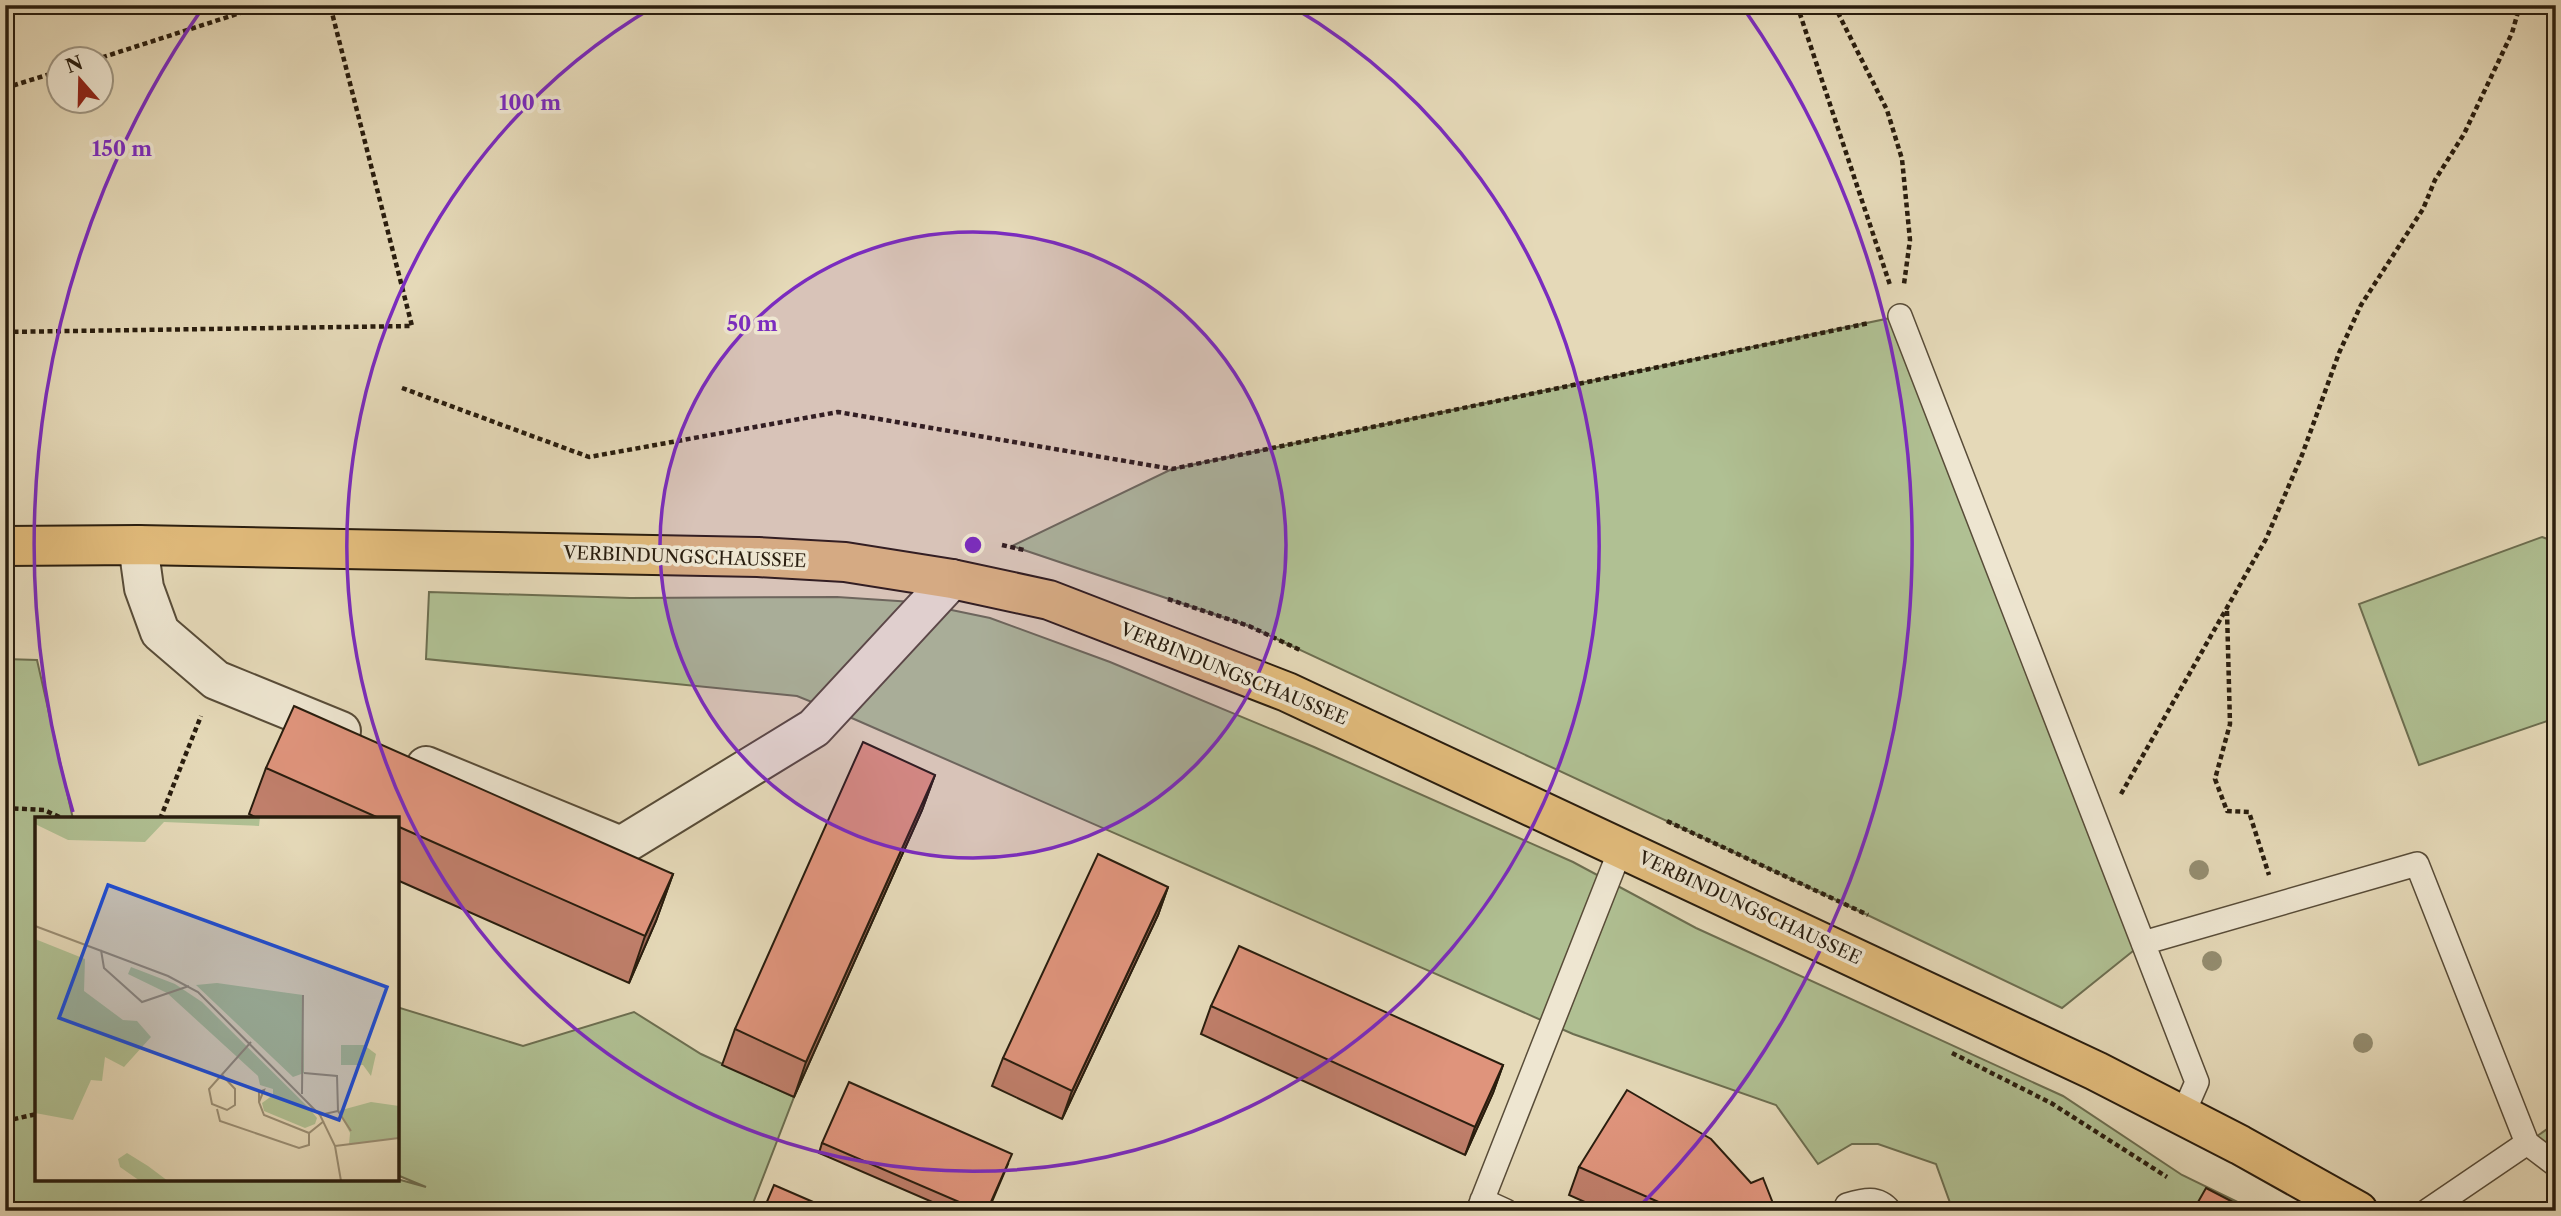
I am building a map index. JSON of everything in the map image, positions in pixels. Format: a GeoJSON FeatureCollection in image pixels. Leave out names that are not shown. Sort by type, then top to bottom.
{"type":"FeatureCollection","features":[{"type":"Feature","properties":{"kind":"main road","name":"VERBINDUNGSCHAUSSEE"},"geometry":{"type":"LineString","coordinates":[[5,546],[138,545],[758,557],[845,562],[952,579],[1049,600],[1287,692],[2096,1071],[2182,1114],[2358,1211]]}},
{"type":"Feature","properties":{"kind":"street"},"geometry":{"type":"LineString","coordinates":[[138,545],[144,588],[160,632],[216,680],[621,846],[814,728],[952,579]]}},
{"type":"Feature","properties":{"kind":"lane"},"geometry":{"type":"LineString","coordinates":[[1900,316],[2197,1082],[2182,1114]]}},
{"type":"Feature","properties":{"kind":"lane"},"geometry":{"type":"LineString","coordinates":[[1506,1211],[1480,1206],[1621,848]]}},
{"type":"Feature","properties":{"kind":"lane"},"geometry":{"type":"LineString","coordinates":[[2143,943],[2417,864],[2527,1143],[2556,1166]]}},
{"type":"Feature","properties":{"kind":"lane"},"geometry":{"type":"LineString","coordinates":[[2427,1211],[2527,1143]]}},
{"type":"Feature","properties":{"kind":"lane"},"geometry":{"type":"LineString","coordinates":[[1844,1211],[1847,1205],[1868,1199],[1884,1203],[1891,1211]]}},
{"type":"Feature","properties":{"kind":"path"},"geometry":{"type":"LineString","coordinates":[[116,53],[265,5]]}},
{"type":"Feature","properties":{"kind":"path"},"geometry":{"type":"LineString","coordinates":[[5,332],[412,326],[330,5]]}},
{"type":"Feature","properties":{"kind":"path"},"geometry":{"type":"LineString","coordinates":[[1797,5],[1900,316]]}},
{"type":"Feature","properties":{"kind":"path"},"geometry":{"type":"LineString","coordinates":[[1834,5],[1887,110],[1902,159],[1910,240],[1900,316]]}},
{"type":"Feature","properties":{"kind":"path"},"geometry":{"type":"LineString","coordinates":[[2100,831],[2266,539],[2302,454],[2339,353],[2361,305],[2423,209],[2435,180],[2464,134],[2512,33],[2520,5]]}},
{"type":"Feature","properties":{"kind":"path"},"geometry":{"type":"LineString","coordinates":[[5,88],[46,75]]}},
{"type":"Feature","properties":{"kind":"path"},"geometry":{"type":"LineString","coordinates":[[402,388],[589,457],[838,412],[1172,469],[1900,316]]}},
{"type":"Feature","properties":{"kind":"path"},"geometry":{"type":"LineString","coordinates":[[2227,610],[2230,724],[2216,779],[2227,811],[2249,812],[2278,904]]}},
{"type":"Feature","properties":{"kind":"path"},"geometry":{"type":"LineString","coordinates":[[161,817],[216,680]]}},
{"type":"Feature","properties":{"kind":"path"},"geometry":{"type":"LineString","coordinates":[[5,808],[44,810],[60,817]]}},
{"type":"Feature","properties":{"kind":"path"},"geometry":{"type":"LineString","coordinates":[[5,1121],[35,1114]]}},
{"type":"Feature","properties":{"kind":"green space"},"geometry":{"type":"Polygon","coordinates":[[[1900,316],[2143,943],[2062,1008],[1249,626],[1012,546],[1172,469],[1900,316]]]}},
{"type":"Feature","properties":{"kind":"green space"},"geometry":{"type":"Polygon","coordinates":[[[2542,537],[2556,542],[2556,718],[2419,765],[2359,604],[2542,537]]]}},
{"type":"Feature","properties":{"kind":"green space"},"geometry":{"type":"Polygon","coordinates":[[[429,592],[630,598],[837,597],[913,602],[990,618],[1110,662],[1314,747],[1573,862],[1696,928],[2063,1096],[2182,1175],[2256,1211],[1953,1211],[1936,1164],[1878,1144],[1852,1144],[1818,1164],[1776,1105],[1573,1034],[797,696],[426,659],[429,592]]]}},
{"type":"Feature","properties":{"kind":"green space"},"geometry":{"type":"Polygon","coordinates":[[[5,659],[37,660],[73,817],[35,817],[35,1181],[399,1180],[426,1187],[399,1176],[399,1008],[523,1046],[634,1012],[701,1054],[794,1097],[750,1211],[5,1211],[5,659]]]}},
{"type":"Feature","properties":{"kind":"green space"},"geometry":{"type":"Polygon","coordinates":[[[2556,1123],[2556,1165],[2527,1143],[2556,1123]]]}},
{"type":"Feature","properties":{"kind":"building"},"geometry":{"type":"Polygon","coordinates":[[[294,706],[673,874],[645,936],[399,827],[399,817],[376,817],[266,768],[294,706]]]}},
{"type":"Feature","properties":{"kind":"building"},"geometry":{"type":"Polygon","coordinates":[[[863,742],[935,775],[806,1062],[735,1029],[863,742]]]}},
{"type":"Feature","properties":{"kind":"building"},"geometry":{"type":"Polygon","coordinates":[[[1098,854],[1168,887],[1072,1091],[1003,1058],[1098,854]]]}},
{"type":"Feature","properties":{"kind":"building"},"geometry":{"type":"Polygon","coordinates":[[[1239,946],[1503,1065],[1475,1127],[1211,1006],[1239,946]]]}},
{"type":"Feature","properties":{"kind":"building"},"geometry":{"type":"Polygon","coordinates":[[[849,1082],[1012,1154],[987,1211],[980,1211],[822,1143],[849,1082]]]}},
{"type":"Feature","properties":{"kind":"building"},"geometry":{"type":"Polygon","coordinates":[[[1627,1090],[1711,1139],[1751,1183],[1763,1178],[1776,1211],[1679,1211],[1579,1167],[1627,1090]]]}},
{"type":"Feature","properties":{"kind":"building"},"geometry":{"type":"Polygon","coordinates":[[[774,1185],[834,1211],[763,1211],[774,1185]]]}},
{"type":"Feature","properties":{"kind":"building"},"geometry":{"type":"Polygon","coordinates":[[[2206,1188],[2233,1202],[2229,1211],[2214,1211],[2198,1202],[2206,1188]]]}}]}
